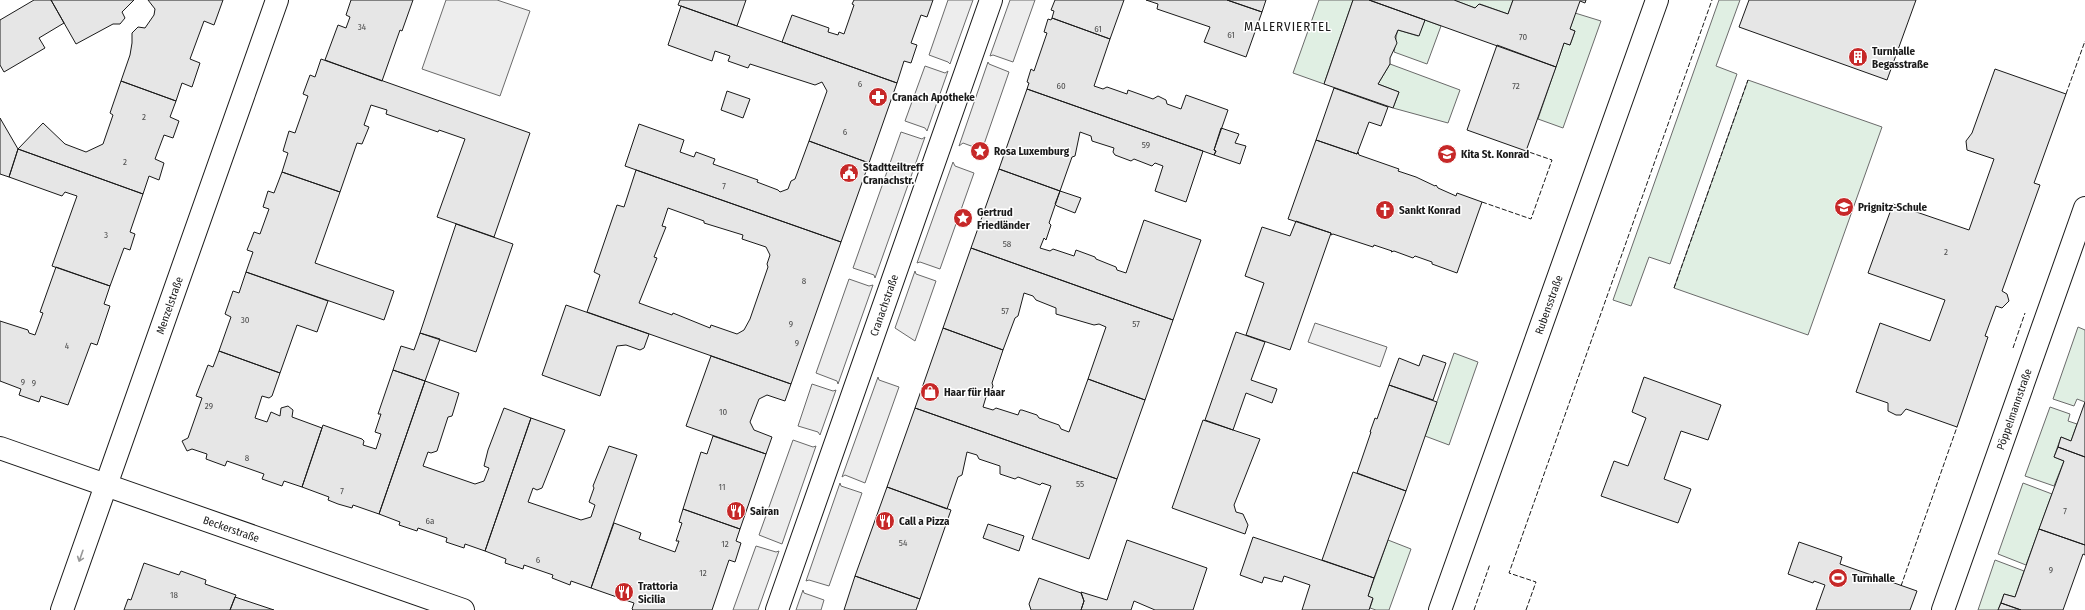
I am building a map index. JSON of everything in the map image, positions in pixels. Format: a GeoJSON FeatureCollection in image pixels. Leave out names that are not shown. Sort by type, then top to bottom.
{"type":"FeatureCollection","features":[{"type":"Feature","properties":{"kind":"street","name":"Menzelstraße"},"geometry":{"type":"LineString","coordinates":[[62,610],[276,0]]}},
{"type":"Feature","properties":{"kind":"street","name":"Cranachstraße"},"geometry":{"type":"LineString","coordinates":[[777,610],[991,0]]}},
{"type":"Feature","properties":{"kind":"street","name":"Rubensstraße"},"geometry":{"type":"LineString","coordinates":[[1440,610],[1657,0]]}},
{"type":"Feature","properties":{"kind":"street","name":"Pöppelmannstraße"},"geometry":{"type":"LineString","coordinates":[[1943,610],[2085,208]]}},
{"type":"Feature","properties":{"kind":"street","name":"Beckerstraße"},"geometry":{"type":"LineString","coordinates":[[0,448],[463,610]]}},
{"type":"Feature","properties":{"kind":"green space"},"geometry":{"type":"Polygon","coordinates":[[[1319,0],[1353,0],[1324,84],[1293,73],[1319,0]]]}},
{"type":"Feature","properties":{"kind":"green space"},"geometry":{"type":"Polygon","coordinates":[[[1454,0],[1513,0],[1508,14],[1480,4],[1475,8],[1454,0]]]}},
{"type":"Feature","properties":{"kind":"green space"},"geometry":{"type":"Polygon","coordinates":[[[1719,0],[1740,0],[1716,66],[1737,74],[1670,264],[1649,257],[1631,306],[1613,300],[1719,0]]]}},
{"type":"Feature","properties":{"kind":"green space"},"geometry":{"type":"Polygon","coordinates":[[[1575,13],[1601,21],[1563,128],[1538,119],[1564,43],[1570,45],[1575,31],[1570,29],[1575,13]]]}},
{"type":"Feature","properties":{"kind":"green space"},"geometry":{"type":"Polygon","coordinates":[[[1425,20],[1441,26],[1427,64],[1394,52],[1398,30],[1418,36],[1425,20]]]}},
{"type":"Feature","properties":{"kind":"green space"},"geometry":{"type":"Polygon","coordinates":[[[1390,64],[1460,90],[1448,123],[1393,108],[1399,92],[1378,84],[1390,64]]]}},
{"type":"Feature","properties":{"kind":"green space"},"geometry":{"type":"Polygon","coordinates":[[[1748,80],[1882,127],[1808,335],[1674,288],[1748,80]]]}},
{"type":"Feature","properties":{"kind":"green space"},"geometry":{"type":"Polygon","coordinates":[[[2078,327],[2085,330],[2085,402],[2077,399],[2074,406],[2053,399],[2078,327]]]}},
{"type":"Feature","properties":{"kind":"green space"},"geometry":{"type":"Polygon","coordinates":[[[1454,353],[1478,362],[1449,445],[1425,436],[1454,353]]]}},
{"type":"Feature","properties":{"kind":"green space"},"geometry":{"type":"Polygon","coordinates":[[[2050,407],[2070,414],[2068,421],[2077,424],[2071,441],[2061,437],[2054,457],[2064,461],[2054,486],[2025,476],[2050,407]]]}},
{"type":"Feature","properties":{"kind":"green space"},"geometry":{"type":"Polygon","coordinates":[[[2023,483],[2052,494],[2026,565],[1998,554],[2023,483]]]}},
{"type":"Feature","properties":{"kind":"green space"},"geometry":{"type":"Polygon","coordinates":[[[1388,540],[1411,549],[1389,610],[1376,610],[1370,608],[1373,599],[1368,596],[1388,540]]]}},
{"type":"Feature","properties":{"kind":"green space"},"geometry":{"type":"Polygon","coordinates":[[[1995,560],[2024,571],[2015,597],[2004,594],[1998,610],[1978,610],[1995,560]]]}},
{"type":"Feature","properties":{"kind":"shaded area"},"geometry":{"type":"Polygon","coordinates":[[[446,0],[497,0],[530,11],[500,96],[422,69],[446,0]]]}},
{"type":"Feature","properties":{"kind":"shaded area"},"geometry":{"type":"Polygon","coordinates":[[[948,0],[973,0],[950,64],[929,55],[948,0]]]}},
{"type":"Feature","properties":{"kind":"shaded area"},"geometry":{"type":"Polygon","coordinates":[[[1010,0],[1035,0],[1013,62],[993,55],[990,56],[1010,0]]]}},
{"type":"Feature","properties":{"kind":"shaded area"},"geometry":{"type":"Polygon","coordinates":[[[988,62],[989,64],[1009,72],[982,150],[963,143],[959,146],[988,62]]]}},
{"type":"Feature","properties":{"kind":"shaded area"},"geometry":{"type":"Polygon","coordinates":[[[925,66],[945,73],[948,71],[927,131],[925,128],[905,121],[925,66]]]}},
{"type":"Feature","properties":{"kind":"shaded area"},"geometry":{"type":"Polygon","coordinates":[[[901,132],[922,139],[925,137],[875,278],[874,275],[853,268],[901,132]]]}},
{"type":"Feature","properties":{"kind":"shaded area"},"geometry":{"type":"Polygon","coordinates":[[[953,162],[955,166],[974,173],[940,269],[920,262],[917,263],[953,162]]]}},
{"type":"Feature","properties":{"kind":"shaded area"},"geometry":{"type":"Polygon","coordinates":[[[915,271],[916,274],[936,281],[915,341],[895,328],[915,271]]]}},
{"type":"Feature","properties":{"kind":"shaded area"},"geometry":{"type":"Polygon","coordinates":[[[849,279],[869,286],[873,285],[838,384],[837,381],[816,373],[849,279]]]}},
{"type":"Feature","properties":{"kind":"shaded area"},"geometry":{"type":"Polygon","coordinates":[[[1315,323],[1387,347],[1380,367],[1308,342],[1315,323]]]}},
{"type":"Feature","properties":{"kind":"shaded area"},"geometry":{"type":"Polygon","coordinates":[[[878,377],[879,380],[899,387],[865,483],[845,475],[842,477],[878,377]]]}},
{"type":"Feature","properties":{"kind":"shaded area"},"geometry":{"type":"Polygon","coordinates":[[[812,384],[833,391],[836,390],[820,435],[818,432],[798,426],[812,384]]]}},
{"type":"Feature","properties":{"kind":"shaded area"},"geometry":{"type":"Polygon","coordinates":[[[793,440],[813,447],[816,446],[782,544],[759,535],[793,440]]]}},
{"type":"Feature","properties":{"kind":"shaded area"},"geometry":{"type":"Polygon","coordinates":[[[840,483],[841,486],[862,493],[829,586],[809,580],[806,581],[840,483]]]}},
{"type":"Feature","properties":{"kind":"shaded area"},"geometry":{"type":"Polygon","coordinates":[[[756,546],[776,552],[779,551],[758,610],[733,610],[756,546]]]}},
{"type":"Feature","properties":{"kind":"shaded area"},"geometry":{"type":"Polygon","coordinates":[[[803,590],[804,593],[824,600],[821,610],[796,610],[803,590]]]}},
{"type":"Feature","properties":{"kind":"building"},"geometry":{"type":"Polygon","coordinates":[[[34,0],[51,0],[64,23],[39,38],[45,48],[4,72],[0,65],[0,20],[34,0]]]}},
{"type":"Feature","properties":{"kind":"building"},"geometry":{"type":"Polygon","coordinates":[[[51,0],[134,0],[122,12],[125,18],[120,24],[113,24],[76,44],[51,0]]]}},
{"type":"Feature","properties":{"kind":"building"},"geometry":{"type":"Polygon","coordinates":[[[148,0],[223,0],[214,25],[204,21],[190,59],[200,63],[192,87],[182,83],[176,101],[121,81],[130,55],[132,33],[138,27],[145,28],[154,15],[155,9],[148,0]]]}},
{"type":"Feature","properties":{"kind":"building"},"geometry":{"type":"Polygon","coordinates":[[[351,0],[413,0],[402,31],[400,30],[382,81],[325,60],[338,25],[346,28],[350,17],[346,15],[351,0]]]}},
{"type":"Feature","properties":{"kind":"building"},"geometry":{"type":"Polygon","coordinates":[[[680,0],[746,0],[737,26],[678,5],[680,0]]]}},
{"type":"Feature","properties":{"kind":"building"},"geometry":{"type":"Polygon","coordinates":[[[854,0],[933,0],[927,17],[921,15],[911,43],[917,45],[911,63],[904,61],[897,83],[782,42],[792,15],[829,28],[828,32],[838,35],[839,32],[844,34],[854,5],[852,4],[854,0]]]}},
{"type":"Feature","properties":{"kind":"building"},"geometry":{"type":"Polygon","coordinates":[[[1055,0],[1124,0],[1110,39],[1052,18],[1054,11],[1051,10],[1055,0]]]}},
{"type":"Feature","properties":{"kind":"building"},"geometry":{"type":"Polygon","coordinates":[[[1146,0],[1227,0],[1262,12],[1246,57],[1204,42],[1210,27],[1157,9],[1158,4],[1146,0]]]}},
{"type":"Feature","properties":{"kind":"building"},"geometry":{"type":"Polygon","coordinates":[[[1227,0],[1266,0],[1262,12],[1227,0]]]}},
{"type":"Feature","properties":{"kind":"building"},"geometry":{"type":"Polygon","coordinates":[[[1353,0],[1369,0],[1425,20],[1419,36],[1398,30],[1395,37],[1397,43],[1390,58],[1390,64],[1378,84],[1399,92],[1393,108],[1324,84],[1353,0]]]}},
{"type":"Feature","properties":{"kind":"building"},"geometry":{"type":"Polygon","coordinates":[[[1369,0],[1454,0],[1475,8],[1479,4],[1508,14],[1513,0],[1586,0],[1585,3],[1580,1],[1570,29],[1575,31],[1570,45],[1564,43],[1556,67],[1369,0]]]}},
{"type":"Feature","properties":{"kind":"building","name":"Turnhalle Begasstraße"},"geometry":{"type":"Polygon","coordinates":[[[1749,0],[1916,0],[1887,80],[1739,27],[1749,0]]]}},
{"type":"Feature","properties":{"kind":"building"},"geometry":{"type":"Polygon","coordinates":[[[681,6],[897,83],[869,163],[809,141],[827,91],[822,82],[815,85],[750,64],[748,68],[728,61],[730,56],[715,51],[712,61],[668,45],[681,6]]]}},
{"type":"Feature","properties":{"kind":"building"},"geometry":{"type":"Polygon","coordinates":[[[1052,18],[1110,39],[1094,86],[1103,89],[1107,87],[1127,94],[1128,90],[1153,99],[1158,96],[1166,100],[1167,104],[1181,109],[1186,95],[1228,110],[1214,150],[1216,151],[1214,155],[1027,89],[1029,83],[1027,82],[1031,69],[1034,71],[1047,33],[1044,32],[1048,19],[1051,20],[1052,18]]]}},
{"type":"Feature","properties":{"kind":"building"},"geometry":{"type":"Polygon","coordinates":[[[1497,45],[1556,67],[1526,151],[1467,130],[1497,45]]]}},
{"type":"Feature","properties":{"kind":"building"},"geometry":{"type":"Polygon","coordinates":[[[321,59],[530,133],[494,237],[437,217],[465,139],[439,130],[438,132],[386,114],[387,110],[371,105],[364,125],[369,127],[362,144],[357,143],[340,192],[282,172],[288,153],[283,151],[289,131],[295,133],[308,96],[303,94],[310,75],[315,77],[321,59]]]}},
{"type":"Feature","properties":{"kind":"building"},"geometry":{"type":"Polygon","coordinates":[[[1995,69],[2066,94],[2034,183],[2040,185],[2002,291],[2007,294],[2009,301],[2002,308],[1996,306],[1985,336],[1988,337],[1957,427],[1906,409],[1901,415],[1896,415],[1888,411],[1888,403],[1856,392],[1880,323],[1930,341],[1945,300],[1868,273],[1893,204],[1969,230],[1994,159],[1967,150],[1966,141],[1972,133],[1995,69]]]}},
{"type":"Feature","properties":{"kind":"building"},"geometry":{"type":"Polygon","coordinates":[[[121,81],[176,101],[170,117],[179,121],[173,138],[164,135],[155,159],[164,163],[159,180],[149,176],[143,194],[18,149],[43,123],[65,144],[86,152],[103,144],[113,115],[110,113],[121,81]]]}},
{"type":"Feature","properties":{"kind":"building"},"geometry":{"type":"Polygon","coordinates":[[[1334,88],[1388,107],[1381,126],[1369,122],[1357,154],[1316,140],[1334,88]]]}},
{"type":"Feature","properties":{"kind":"building"},"geometry":{"type":"Polygon","coordinates":[[[1027,89],[1203,151],[1186,202],[1155,191],[1163,166],[1155,163],[1152,166],[1134,159],[1131,161],[1115,155],[1113,152],[1114,148],[1092,141],[1091,136],[1080,132],[1075,156],[1072,157],[1060,191],[999,169],[1027,89]]]}},
{"type":"Feature","properties":{"kind":"building"},"geometry":{"type":"Polygon","coordinates":[[[727,91],[750,99],[743,118],[721,110],[727,91]]]}},
{"type":"Feature","properties":{"kind":"building"},"geometry":{"type":"Polygon","coordinates":[[[0,118],[18,149],[9,177],[0,174],[0,118]]]}},
{"type":"Feature","properties":{"kind":"building"},"geometry":{"type":"Polygon","coordinates":[[[639,124],[684,140],[680,152],[694,157],[696,152],[715,159],[713,164],[758,180],[757,182],[780,192],[788,189],[791,181],[795,179],[809,141],[869,163],[841,242],[625,166],[639,124]]]}},
{"type":"Feature","properties":{"kind":"building"},"geometry":{"type":"Polygon","coordinates":[[[1221,128],[1239,134],[1235,143],[1246,146],[1240,164],[1214,155],[1216,151],[1214,150],[1221,128]]]}},
{"type":"Feature","properties":{"kind":"building","name":"Sankt Konrad"},"geometry":{"type":"Polygon","coordinates":[[[1316,140],[1357,154],[1358,152],[1359,155],[1399,169],[1398,171],[1416,177],[1435,186],[1436,185],[1438,188],[1456,196],[1457,193],[1482,202],[1457,273],[1415,256],[1413,258],[1394,251],[1391,252],[1392,251],[1374,245],[1373,247],[1333,234],[1331,235],[1331,233],[1288,219],[1316,140]]]}},
{"type":"Feature","properties":{"kind":"building"},"geometry":{"type":"Polygon","coordinates":[[[18,149],[143,194],[130,232],[135,234],[130,250],[124,248],[110,286],[52,266],[77,196],[65,192],[62,196],[9,177],[18,149]]]}},
{"type":"Feature","properties":{"kind":"building"},"geometry":{"type":"Polygon","coordinates":[[[999,169],[1060,191],[1049,223],[1051,225],[1046,240],[1044,238],[1040,248],[1050,251],[1053,249],[1074,256],[1076,250],[1095,257],[1096,259],[1116,267],[1117,270],[1126,273],[1144,220],[1201,240],[1173,320],[971,248],[999,169]]]}},
{"type":"Feature","properties":{"kind":"building"},"geometry":{"type":"Polygon","coordinates":[[[636,170],[841,242],[791,384],[587,312],[600,275],[594,272],[617,205],[624,207],[636,170]],[[668,208],[662,226],[666,227],[654,257],[657,258],[639,303],[672,315],[673,313],[710,328],[711,325],[737,334],[744,330],[750,319],[768,267],[767,264],[770,255],[766,247],[742,239],[743,235],[704,223],[704,221],[668,208]]]}},
{"type":"Feature","properties":{"kind":"building"},"geometry":{"type":"Polygon","coordinates":[[[282,172],[340,192],[315,263],[394,291],[384,320],[246,272],[253,252],[247,250],[254,232],[260,234],[269,209],[263,207],[268,191],[274,193],[282,172]]]}},
{"type":"Feature","properties":{"kind":"building"},"geometry":{"type":"Polygon","coordinates":[[[1060,191],[1081,198],[1075,213],[1055,204],[1060,191]]]}},
{"type":"Feature","properties":{"kind":"building"},"geometry":{"type":"Polygon","coordinates":[[[1296,221],[1331,233],[1290,350],[1246,335],[1264,283],[1245,276],[1262,227],[1290,236],[1296,221]]]}},
{"type":"Feature","properties":{"kind":"building"},"geometry":{"type":"Polygon","coordinates":[[[456,224],[513,244],[476,352],[420,333],[456,224]]]}},
{"type":"Feature","properties":{"kind":"building"},"geometry":{"type":"Polygon","coordinates":[[[971,248],[1173,320],[1145,400],[1088,379],[1106,327],[1056,314],[1056,308],[1036,300],[1033,296],[1024,293],[1018,316],[1015,318],[1003,350],[943,328],[971,248]]]}},
{"type":"Feature","properties":{"kind":"building"},"geometry":{"type":"Polygon","coordinates":[[[56,267],[110,286],[104,304],[110,306],[97,345],[91,343],[68,405],[41,396],[39,402],[19,395],[21,389],[0,381],[0,321],[28,330],[29,333],[35,335],[43,313],[40,312],[56,267]]]}},
{"type":"Feature","properties":{"kind":"building"},"geometry":{"type":"Polygon","coordinates":[[[246,272],[328,301],[317,332],[297,325],[280,373],[219,351],[231,317],[225,314],[233,291],[239,293],[246,272]]]}},
{"type":"Feature","properties":{"kind":"building"},"geometry":{"type":"Polygon","coordinates":[[[566,305],[649,334],[644,348],[640,350],[626,345],[617,346],[600,396],[542,375],[566,305]]]}},
{"type":"Feature","properties":{"kind":"building"},"geometry":{"type":"Polygon","coordinates":[[[943,328],[1003,350],[992,383],[993,386],[990,395],[986,397],[983,407],[993,410],[996,408],[1018,415],[1020,410],[1022,410],[1059,425],[1061,429],[1069,432],[1088,379],[1145,400],[1117,479],[915,408],[943,328]]]}},
{"type":"Feature","properties":{"kind":"building"},"geometry":{"type":"Polygon","coordinates":[[[1236,332],[1265,342],[1251,380],[1277,389],[1272,403],[1246,393],[1233,430],[1205,420],[1236,332]]]}},
{"type":"Feature","properties":{"kind":"building"},"geometry":{"type":"Polygon","coordinates":[[[420,333],[440,339],[425,381],[393,370],[401,346],[414,350],[420,333]]]}},
{"type":"Feature","properties":{"kind":"building"},"geometry":{"type":"Polygon","coordinates":[[[219,351],[280,373],[272,396],[269,398],[262,396],[255,418],[267,422],[271,412],[280,416],[281,408],[288,406],[293,410],[292,417],[322,428],[302,487],[284,481],[282,486],[262,479],[264,474],[227,461],[225,466],[206,459],[207,454],[192,449],[187,451],[182,441],[188,438],[202,398],[196,396],[208,365],[213,367],[219,351]]]}},
{"type":"Feature","properties":{"kind":"building"},"geometry":{"type":"Polygon","coordinates":[[[1423,355],[1446,363],[1433,400],[1389,385],[1399,358],[1419,366],[1423,355]]]}},
{"type":"Feature","properties":{"kind":"building"},"geometry":{"type":"Polygon","coordinates":[[[711,356],[791,384],[785,401],[767,395],[759,399],[750,422],[754,430],[772,437],[766,454],[686,426],[711,356]]]}},
{"type":"Feature","properties":{"kind":"building"},"geometry":{"type":"Polygon","coordinates":[[[393,370],[425,381],[379,514],[353,505],[352,508],[338,504],[328,500],[329,497],[302,487],[323,425],[362,439],[364,441],[363,445],[376,449],[381,434],[375,432],[381,414],[378,414],[393,370]]]}},
{"type":"Feature","properties":{"kind":"building"},"geometry":{"type":"Polygon","coordinates":[[[1644,377],[1721,405],[1708,440],[1681,431],[1664,479],[1691,489],[1678,523],[1601,496],[1614,461],[1628,466],[1646,418],[1632,412],[1644,377]]]}},
{"type":"Feature","properties":{"kind":"building"},"geometry":{"type":"Polygon","coordinates":[[[425,381],[459,393],[452,416],[448,417],[437,451],[431,453],[428,452],[423,466],[475,484],[484,481],[489,468],[484,466],[488,450],[504,408],[531,418],[485,551],[465,544],[464,548],[446,542],[447,538],[418,528],[417,531],[399,525],[400,522],[379,514],[425,381]]]}},
{"type":"Feature","properties":{"kind":"building"},"geometry":{"type":"Polygon","coordinates":[[[1389,385],[1437,402],[1406,491],[1357,473],[1375,418],[1377,419],[1389,385]]]}},
{"type":"Feature","properties":{"kind":"building"},"geometry":{"type":"Polygon","coordinates":[[[2085,402],[2085,457],[2058,447],[2061,437],[2071,441],[2085,402]]]}},
{"type":"Feature","properties":{"kind":"building"},"geometry":{"type":"Polygon","coordinates":[[[915,408],[1117,479],[1089,559],[1032,539],[1051,486],[1042,483],[1040,485],[1018,477],[1015,479],[1000,474],[1000,466],[979,459],[977,455],[967,452],[962,475],[958,477],[947,509],[887,487],[915,408]]]}},
{"type":"Feature","properties":{"kind":"building"},"geometry":{"type":"Polygon","coordinates":[[[531,418],[565,430],[542,488],[537,490],[533,488],[528,502],[581,520],[591,517],[595,505],[589,502],[594,488],[593,486],[609,446],[637,455],[591,588],[571,581],[570,585],[552,578],[553,575],[524,565],[523,569],[505,563],[506,559],[485,551],[531,418]]]}},
{"type":"Feature","properties":{"kind":"building"},"geometry":{"type":"Polygon","coordinates":[[[1203,420],[1260,439],[1234,505],[1236,512],[1243,514],[1248,525],[1245,534],[1172,508],[1203,420]]]}},
{"type":"Feature","properties":{"kind":"building"},"geometry":{"type":"Polygon","coordinates":[[[713,436],[766,454],[740,529],[683,509],[701,452],[707,454],[713,436]]]}},
{"type":"Feature","properties":{"kind":"building"},"geometry":{"type":"Polygon","coordinates":[[[2058,447],[2085,457],[2085,545],[2039,529],[2064,461],[2054,457],[2058,447]]]}},
{"type":"Feature","properties":{"kind":"building"},"geometry":{"type":"Polygon","coordinates":[[[1353,472],[1406,491],[1374,578],[1322,560],[1353,472]]]}},
{"type":"Feature","properties":{"kind":"building"},"geometry":{"type":"Polygon","coordinates":[[[887,487],[951,510],[920,599],[855,576],[887,487]]]}},
{"type":"Feature","properties":{"kind":"building"},"geometry":{"type":"Polygon","coordinates":[[[683,509],[740,529],[736,541],[741,543],[735,562],[729,560],[712,610],[633,610],[634,603],[591,588],[614,523],[641,533],[639,539],[675,552],[679,541],[676,541],[682,523],[679,522],[683,509]]]}},
{"type":"Feature","properties":{"kind":"building"},"geometry":{"type":"Polygon","coordinates":[[[988,524],[1024,536],[1019,551],[983,538],[988,524]]]}},
{"type":"Feature","properties":{"kind":"building"},"geometry":{"type":"Polygon","coordinates":[[[2039,529],[2085,545],[2085,555],[2083,554],[2063,610],[2021,610],[2001,603],[2004,594],[2015,597],[2039,529]]]}},
{"type":"Feature","properties":{"kind":"building"},"geometry":{"type":"Polygon","coordinates":[[[1253,537],[1374,578],[1368,596],[1373,598],[1369,610],[1302,610],[1310,585],[1284,576],[1282,582],[1264,577],[1262,583],[1240,575],[1253,537]]]}},
{"type":"Feature","properties":{"kind":"building"},"geometry":{"type":"Polygon","coordinates":[[[1127,540],[1207,568],[1193,610],[1155,610],[1134,601],[1131,610],[1081,610],[1084,601],[1081,592],[1107,600],[1127,540]]]}},
{"type":"Feature","properties":{"kind":"building","name":"Turnhalle"},"geometry":{"type":"Polygon","coordinates":[[[1799,542],[1842,557],[1840,564],[1917,591],[1910,610],[1816,610],[1825,585],[1814,581],[1813,583],[1788,574],[1799,542]]]}},
{"type":"Feature","properties":{"kind":"building"},"geometry":{"type":"Polygon","coordinates":[[[144,563],[179,575],[181,571],[206,580],[205,584],[236,595],[230,610],[124,610],[128,599],[131,600],[144,563]]]}},
{"type":"Feature","properties":{"kind":"building"},"geometry":{"type":"Polygon","coordinates":[[[855,576],[920,599],[916,610],[844,610],[855,576]]]}},
{"type":"Feature","properties":{"kind":"building"},"geometry":{"type":"Polygon","coordinates":[[[1039,578],[1081,593],[1084,601],[1081,610],[1031,610],[1029,604],[1039,578]]]}},
{"type":"Feature","properties":{"kind":"building"},"geometry":{"type":"Polygon","coordinates":[[[235,597],[274,610],[230,610],[235,597]]]}},
{"type":"Feature","properties":{"kind":"building"},"geometry":{"type":"Polygon","coordinates":[[[2001,603],[2021,610],[1998,610],[2001,603]]]}},
{"type":"Feature","properties":{"kind":"fence"},"geometry":{"type":"LineString","coordinates":[[1526,610],[1536,582],[1509,573],[1712,0]]}},
{"type":"Feature","properties":{"kind":"fence"},"geometry":{"type":"LineString","coordinates":[[2066,94],[2085,41]]}},
{"type":"Feature","properties":{"kind":"fence"},"geometry":{"type":"LineString","coordinates":[[1674,288],[1748,80]]}},
{"type":"Feature","properties":{"kind":"fence"},"geometry":{"type":"LineString","coordinates":[[1482,202],[1531,219],[1552,160],[1526,151]]}},
{"type":"Feature","properties":{"kind":"fence"},"geometry":{"type":"LineString","coordinates":[[2013,348],[2025,313]]}},
{"type":"Feature","properties":{"kind":"fence"},"geometry":{"type":"LineString","coordinates":[[1901,586],[1957,427]]}},
{"type":"Feature","properties":{"kind":"fence"},"geometry":{"type":"LineString","coordinates":[[1474,610],[1490,564]]}},
{"type":"Feature","properties":{"kind":"place","name":"Turnhalle Begasstraße"},"geometry":{"type":"Point","coordinates":[1858,57]}},
{"type":"Feature","properties":{"kind":"place","name":"Cranach Apotheke"},"geometry":{"type":"Point","coordinates":[878,97]}},
{"type":"Feature","properties":{"kind":"place","name":"Rosa Luxemburg"},"geometry":{"type":"Point","coordinates":[980,151]}},
{"type":"Feature","properties":{"kind":"place","name":"Kita St. Konrad"},"geometry":{"type":"Point","coordinates":[1447,154]}},
{"type":"Feature","properties":{"kind":"place","name":"Stadtteiltreff Cranachstr."},"geometry":{"type":"Point","coordinates":[849,173]}},
{"type":"Feature","properties":{"kind":"place","name":"Prignitz-Schule"},"geometry":{"type":"Point","coordinates":[1844,207]}},
{"type":"Feature","properties":{"kind":"place","name":"Sankt Konrad"},"geometry":{"type":"Point","coordinates":[1385,210]}},
{"type":"Feature","properties":{"kind":"place","name":"Gertrud Friedländer"},"geometry":{"type":"Point","coordinates":[963,218]}},
{"type":"Feature","properties":{"kind":"place","name":"Haar für Haar"},"geometry":{"type":"Point","coordinates":[930,392]}},
{"type":"Feature","properties":{"kind":"place","name":"Sairan"},"geometry":{"type":"Point","coordinates":[736,511]}},
{"type":"Feature","properties":{"kind":"place","name":"Call a Pizza"},"geometry":{"type":"Point","coordinates":[885,521]}},
{"type":"Feature","properties":{"kind":"place","name":"Turnhalle"},"geometry":{"type":"Point","coordinates":[1838,578]}},
{"type":"Feature","properties":{"kind":"place","name":"Trattoria Sicilia"},"geometry":{"type":"Point","coordinates":[624,592]}},
{"type":"Feature","properties":{"kind":"district","name":"MALERVIERTEL"},"geometry":{"type":"Point","coordinates":[1288,26]}}]}
